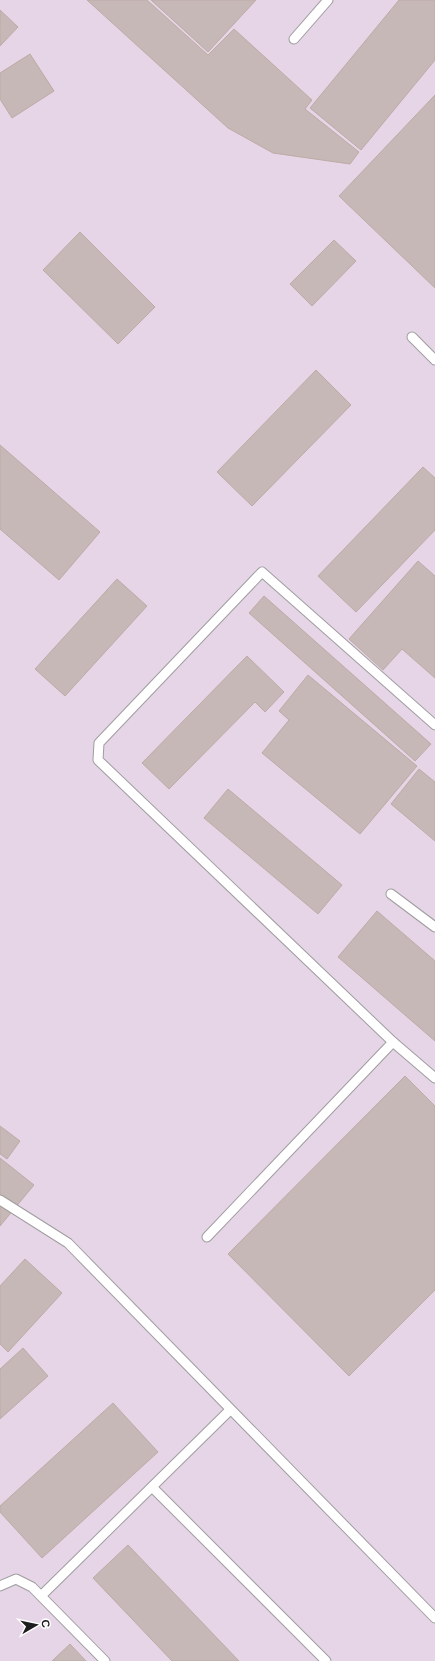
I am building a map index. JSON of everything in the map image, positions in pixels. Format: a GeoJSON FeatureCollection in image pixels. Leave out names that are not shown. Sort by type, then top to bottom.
{"type":"FeatureCollection","features":[{"type":"Feature","properties":{"kind":"lane"},"geometry":{"type":"LineString","coordinates":[[294,39],[328,0]]}},
{"type":"Feature","properties":{"kind":"lane"},"geometry":{"type":"LineString","coordinates":[[412,337],[435,360]]}},
{"type":"Feature","properties":{"kind":"lane"},"geometry":{"type":"LineString","coordinates":[[435,725],[262,572],[99,743],[98,760],[393,1042],[435,1078]]}},
{"type":"Feature","properties":{"kind":"lane"},"geometry":{"type":"LineString","coordinates":[[391,894],[435,927]]}},
{"type":"Feature","properties":{"kind":"lane"},"geometry":{"type":"LineString","coordinates":[[207,1236],[393,1042]]}},
{"type":"Feature","properties":{"kind":"lane"},"geometry":{"type":"LineString","coordinates":[[0,1200],[68,1243],[435,1618]]}},
{"type":"Feature","properties":{"kind":"lane"},"geometry":{"type":"LineString","coordinates":[[42,1595],[230,1410]]}},
{"type":"Feature","properties":{"kind":"lane"},"geometry":{"type":"LineString","coordinates":[[152,1487],[326,1661]]}},
{"type":"Feature","properties":{"kind":"lane"},"geometry":{"type":"LineString","coordinates":[[0,1586],[16,1579],[32,1587],[42,1595],[104,1661]]}},
{"type":"Feature","properties":{"kind":"shaded area"},"geometry":{"type":"Polygon","coordinates":[[[0,0],[435,0],[435,1661],[0,1661],[0,0]]]}},
{"type":"Feature","properties":{"kind":"building"},"geometry":{"type":"Polygon","coordinates":[[[87,0],[147,0],[208,55],[234,29],[312,100],[305,109],[359,152],[350,164],[273,153],[228,128],[87,0]]]}},
{"type":"Feature","properties":{"kind":"building"},"geometry":{"type":"Polygon","coordinates":[[[151,0],[256,0],[208,52],[151,0]]]}},
{"type":"Feature","properties":{"kind":"building"},"geometry":{"type":"Polygon","coordinates":[[[399,0],[435,0],[435,60],[361,150],[310,108],[399,0]]]}},
{"type":"Feature","properties":{"kind":"building"},"geometry":{"type":"Polygon","coordinates":[[[0,10],[18,27],[0,46],[0,10]]]}},
{"type":"Feature","properties":{"kind":"building"},"geometry":{"type":"Polygon","coordinates":[[[30,54],[54,91],[12,118],[0,99],[0,73],[30,54]]]}},
{"type":"Feature","properties":{"kind":"building"},"geometry":{"type":"Polygon","coordinates":[[[435,95],[435,288],[339,196],[435,95]]]}},
{"type":"Feature","properties":{"kind":"building"},"geometry":{"type":"Polygon","coordinates":[[[80,232],[155,307],[118,344],[43,270],[80,232]]]}},
{"type":"Feature","properties":{"kind":"building"},"geometry":{"type":"Polygon","coordinates":[[[334,240],[356,261],[312,306],[290,284],[334,240]]]}},
{"type":"Feature","properties":{"kind":"building"},"geometry":{"type":"Polygon","coordinates":[[[316,370],[351,405],[252,506],[217,472],[316,370]]]}},
{"type":"Feature","properties":{"kind":"building"},"geometry":{"type":"Polygon","coordinates":[[[0,445],[100,532],[59,580],[0,529],[0,445]]]}},
{"type":"Feature","properties":{"kind":"building"},"geometry":{"type":"Polygon","coordinates":[[[423,467],[435,478],[435,530],[356,612],[318,576],[423,467]]]}},
{"type":"Feature","properties":{"kind":"building"},"geometry":{"type":"Polygon","coordinates":[[[418,561],[435,576],[435,678],[402,649],[383,670],[349,639],[418,561]]]}},
{"type":"Feature","properties":{"kind":"building"},"geometry":{"type":"Polygon","coordinates":[[[117,579],[147,606],[65,696],[35,669],[117,579]]]}},
{"type":"Feature","properties":{"kind":"building"},"geometry":{"type":"Polygon","coordinates":[[[264,596],[431,744],[415,761],[249,613],[264,596]]]}},
{"type":"Feature","properties":{"kind":"building"},"geometry":{"type":"Polygon","coordinates":[[[247,656],[284,692],[265,712],[255,702],[169,789],[142,763],[247,656]]]}},
{"type":"Feature","properties":{"kind":"building"},"geometry":{"type":"Polygon","coordinates":[[[308,675],[417,766],[360,834],[262,753],[289,720],[279,711],[308,675]]]}},
{"type":"Feature","properties":{"kind":"building"},"geometry":{"type":"Polygon","coordinates":[[[419,769],[435,782],[435,841],[391,804],[419,769]]]}},
{"type":"Feature","properties":{"kind":"building"},"geometry":{"type":"Polygon","coordinates":[[[228,789],[342,885],[318,914],[204,818],[228,789]]]}},
{"type":"Feature","properties":{"kind":"building"},"geometry":{"type":"Polygon","coordinates":[[[377,911],[435,961],[435,1041],[338,957],[377,911]]]}},
{"type":"Feature","properties":{"kind":"building"},"geometry":{"type":"Polygon","coordinates":[[[405,1076],[435,1106],[435,1290],[349,1376],[228,1254],[405,1076]]]}},
{"type":"Feature","properties":{"kind":"building"},"geometry":{"type":"Polygon","coordinates":[[[0,1126],[20,1141],[7,1159],[0,1154],[0,1126]]]}},
{"type":"Feature","properties":{"kind":"building"},"geometry":{"type":"Polygon","coordinates":[[[0,1158],[34,1185],[0,1226],[0,1158]]]}},
{"type":"Feature","properties":{"kind":"building"},"geometry":{"type":"Polygon","coordinates":[[[25,1259],[62,1293],[8,1352],[0,1344],[0,1286],[25,1259]]]}},
{"type":"Feature","properties":{"kind":"building"},"geometry":{"type":"Polygon","coordinates":[[[23,1348],[48,1376],[0,1419],[0,1369],[23,1348]]]}},
{"type":"Feature","properties":{"kind":"building"},"geometry":{"type":"Polygon","coordinates":[[[113,1403],[158,1452],[42,1558],[0,1512],[0,1506],[113,1403]]]}},
{"type":"Feature","properties":{"kind":"building"},"geometry":{"type":"Polygon","coordinates":[[[128,1545],[239,1661],[172,1661],[93,1578],[128,1545]]]}},
{"type":"Feature","properties":{"kind":"building"},"geometry":{"type":"Polygon","coordinates":[[[70,1644],[86,1661],[52,1661],[70,1644]]]}}]}
